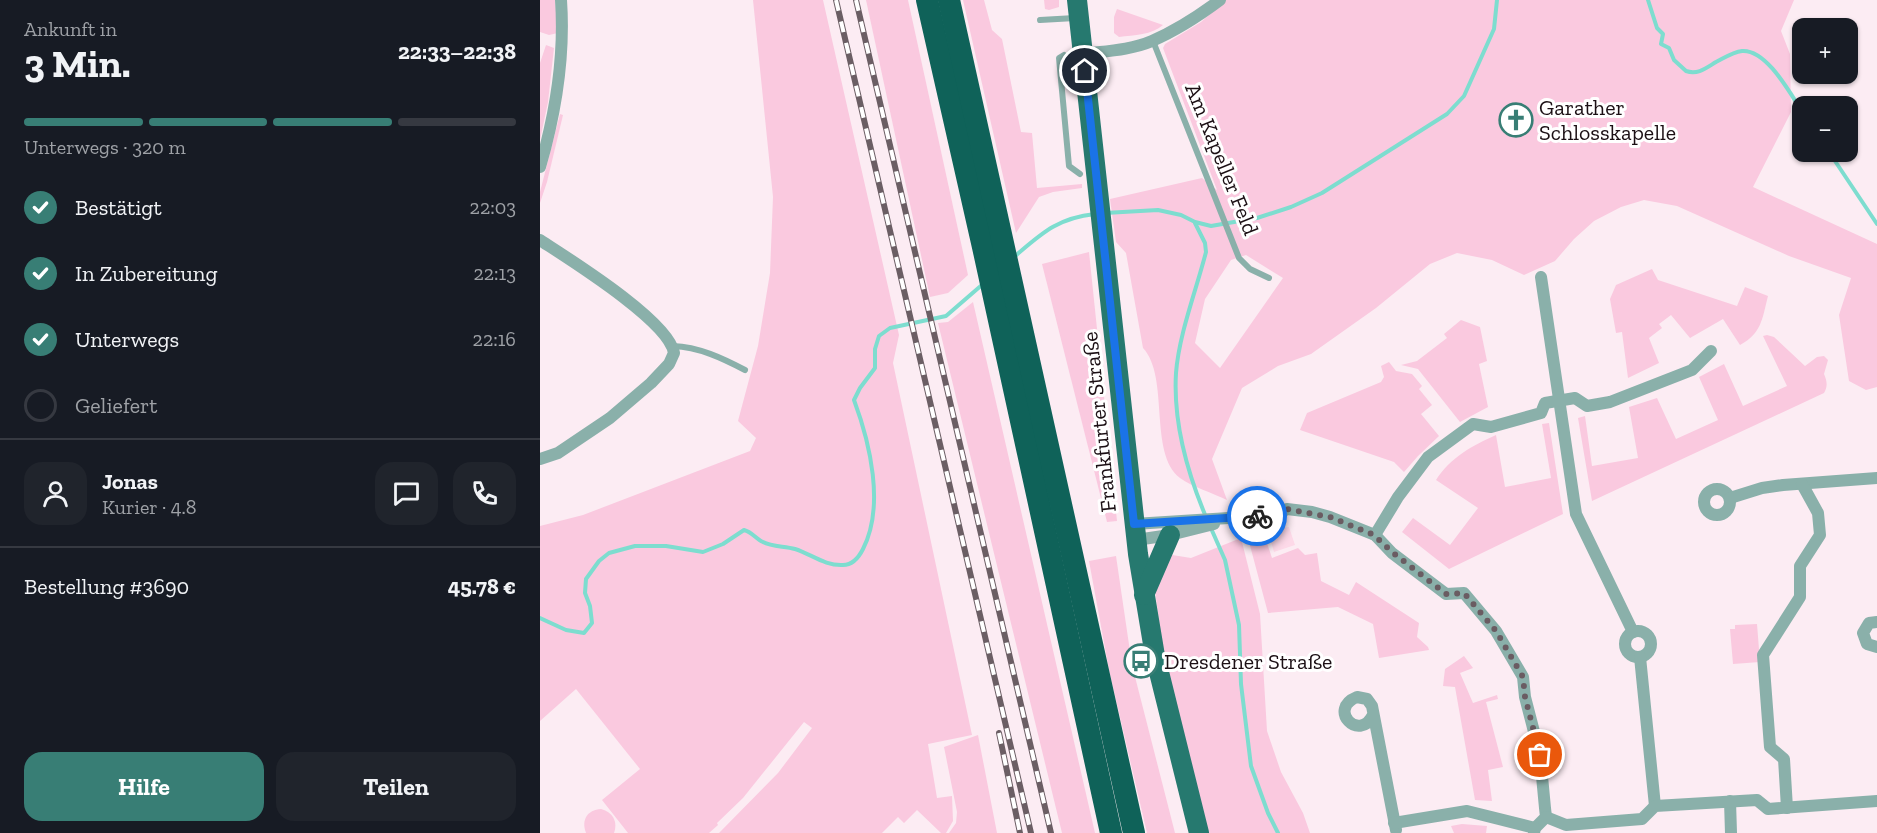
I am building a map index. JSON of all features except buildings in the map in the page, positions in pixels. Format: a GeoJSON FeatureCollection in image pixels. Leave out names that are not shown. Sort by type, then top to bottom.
{"type":"FeatureCollection","features":[{"type":"Feature","properties":{"kind":"highway"},"geometry":{"type":"LineString","coordinates":[[927,0],[1111,833]]}},
{"type":"Feature","properties":{"kind":"highway"},"geometry":{"type":"LineString","coordinates":[[949,0],[1134,833]]}},
{"type":"Feature","properties":{"kind":"main road","name":"Frankfurter Straße"},"geometry":{"type":"LineString","coordinates":[[1078,9],[1073,55],[1098,200],[1144,595],[1155,656],[1199,833]]}},
{"type":"Feature","properties":{"kind":"main road"},"geometry":{"type":"LineString","coordinates":[[1144,595],[1177,529]]}},
{"type":"Feature","properties":{"kind":"street"},"geometry":{"type":"LineString","coordinates":[[540,167],[561,71],[563,38],[561,0]]}},
{"type":"Feature","properties":{"kind":"street"},"geometry":{"type":"LineString","coordinates":[[1073,55],[1124,48],[1153,41],[1209,9],[1220,0]]}},
{"type":"Feature","properties":{"kind":"street"},"geometry":{"type":"LineString","coordinates":[[540,240],[586,270],[636,308],[661,330],[673,346],[674,353],[669,364],[610,418],[558,453],[540,459]]}},
{"type":"Feature","properties":{"kind":"street"},"geometry":{"type":"LineString","coordinates":[[1541,277],[1576,514],[1633,632]]}},
{"type":"Feature","properties":{"kind":"street"},"geometry":{"type":"LineString","coordinates":[[1374,535],[1398,497],[1428,457],[1473,424],[1491,427],[1541,413],[1545,403],[1560,400],[1575,398],[1587,406],[1610,402],[1692,370],[1711,351]]}},
{"type":"Feature","properties":{"kind":"street"},"geometry":{"type":"LineString","coordinates":[[1730,498],[1762,488],[1877,478]]}},
{"type":"Feature","properties":{"kind":"street"},"geometry":{"type":"LineString","coordinates":[[1788,808],[1784,759],[1770,747],[1763,655],[1800,597],[1800,566],[1820,535],[1818,513],[1802,484]]}},
{"type":"Feature","properties":{"kind":"street"},"geometry":{"type":"LineString","coordinates":[[1135,532],[1177,529],[1276,514],[1287,509],[1295,510],[1330,517],[1374,535],[1446,594],[1464,593],[1496,631],[1523,677],[1525,697],[1540,755],[1546,817],[1535,830],[1467,811],[1395,826],[1373,716]]}},
{"type":"Feature","properties":{"kind":"street"},"geometry":{"type":"LineString","coordinates":[[1877,622],[1865,626],[1863,633],[1867,644],[1877,647]]}},
{"type":"Feature","properties":{"kind":"street"},"geometry":{"type":"LineString","coordinates":[[1638,630],[1646,633],[1651,642],[1647,653],[1640,657],[1627,649],[1626,639],[1638,630]]}},
{"type":"Feature","properties":{"kind":"street"},"geometry":{"type":"LineString","coordinates":[[1640,657],[1655,806]]}},
{"type":"Feature","properties":{"kind":"street"},"geometry":{"type":"LineString","coordinates":[[1546,817],[1566,825],[1642,819],[1655,806],[1756,800],[1768,809],[1877,801]]}},
{"type":"Feature","properties":{"kind":"street"},"geometry":{"type":"LineString","coordinates":[[1730,801],[1731,833]]}},
{"type":"Feature","properties":{"kind":"lane"},"geometry":{"type":"LineString","coordinates":[[1040,20],[1078,9]]}},
{"type":"Feature","properties":{"kind":"lane","name":"Am Kapeller Feld"},"geometry":{"type":"LineString","coordinates":[[1153,41],[1239,258],[1250,268],[1269,278]]}},
{"type":"Feature","properties":{"kind":"lane"},"geometry":{"type":"LineString","coordinates":[[1073,55],[1059,58],[1069,166],[1080,174]]}},
{"type":"Feature","properties":{"kind":"lane"},"geometry":{"type":"LineString","coordinates":[[673,346],[685,346],[718,356],[745,369]]}},
{"type":"Feature","properties":{"kind":"shaded area"},"geometry":{"type":"Polygon","coordinates":[[[540,0],[555,0],[558,33],[549,35],[540,32],[540,0]]]}},
{"type":"Feature","properties":{"kind":"shaded area"},"geometry":{"type":"Polygon","coordinates":[[[753,0],[823,0],[899,335],[893,363],[972,735],[928,744],[937,798],[952,796],[953,821],[946,833],[941,833],[917,810],[904,823],[898,817],[882,833],[719,833],[778,773],[812,728],[804,722],[743,798],[709,833],[628,833],[602,800],[640,769],[576,689],[540,721],[540,526],[583,515],[750,451],[756,438],[738,421],[758,346],[770,273],[773,197],[753,0]]]}},
{"type":"Feature","properties":{"kind":"shaded area"},"geometry":{"type":"Polygon","coordinates":[[[866,0],[908,0],[968,275],[948,293],[930,297],[866,0]]]}},
{"type":"Feature","properties":{"kind":"shaded area"},"geometry":{"type":"Polygon","coordinates":[[[963,0],[984,0],[992,30],[1002,39],[1021,132],[1032,133],[1037,188],[1082,184],[1082,188],[1053,192],[1039,197],[1016,233],[963,0]]]}},
{"type":"Feature","properties":{"kind":"shaded area"},"geometry":{"type":"Polygon","coordinates":[[[1044,0],[1059,0],[1059,7],[1045,9],[1044,0]]]}},
{"type":"Feature","properties":{"kind":"shaded area"},"geometry":{"type":"Polygon","coordinates":[[[1226,0],[1794,0],[1781,31],[1790,54],[1791,112],[1753,187],[1877,244],[1877,387],[1866,390],[1849,381],[1839,315],[1851,278],[1789,256],[1677,206],[1644,200],[1621,207],[1594,221],[1555,261],[1524,275],[1492,260],[1457,253],[1430,264],[1376,308],[1311,354],[1278,366],[1242,388],[1212,459],[1227,500],[1190,484],[1180,478],[1170,466],[1165,451],[1161,434],[1156,377],[1151,361],[1143,348],[1126,253],[1116,242],[1110,199],[1202,178],[1217,190],[1163,48],[1165,44],[1201,22],[1226,0]],[[1246,255],[1231,260],[1205,299],[1195,343],[1220,368],[1283,278],[1246,255]]]}},
{"type":"Feature","properties":{"kind":"shaded area"},"geometry":{"type":"Polygon","coordinates":[[[1117,9],[1163,25],[1148,33],[1119,37],[1114,33],[1114,17],[1117,9]]]}},
{"type":"Feature","properties":{"kind":"shaded area"},"geometry":{"type":"Polygon","coordinates":[[[546,45],[554,48],[548,102],[540,140],[540,63],[546,45]]]}},
{"type":"Feature","properties":{"kind":"shaded area"},"geometry":{"type":"Polygon","coordinates":[[[560,114],[563,115],[540,203],[540,192],[560,114]]]}},
{"type":"Feature","properties":{"kind":"shaded area"},"geometry":{"type":"Polygon","coordinates":[[[1089,252],[1117,521],[1107,522],[1042,264],[1089,252]]]}},
{"type":"Feature","properties":{"kind":"shaded area"},"geometry":{"type":"Polygon","coordinates":[[[1652,269],[1658,280],[1737,306],[1745,287],[1768,296],[1757,330],[1753,336],[1740,345],[1723,319],[1690,338],[1671,315],[1659,324],[1662,328],[1649,338],[1659,363],[1628,378],[1622,332],[1616,333],[1610,299],[1616,285],[1652,269]]]}},
{"type":"Feature","properties":{"kind":"shaded area"},"geometry":{"type":"Polygon","coordinates":[[[973,302],[1095,833],[1062,833],[938,323],[948,322],[973,302]]]}},
{"type":"Feature","properties":{"kind":"shaded area"},"geometry":{"type":"Polygon","coordinates":[[[1461,320],[1480,327],[1487,361],[1479,364],[1488,407],[1460,422],[1418,369],[1401,365],[1417,361],[1447,338],[1444,334],[1461,320]]]}},
{"type":"Feature","properties":{"kind":"shaded area"},"geometry":{"type":"Polygon","coordinates":[[[1763,336],[1774,337],[1805,366],[1817,357],[1824,356],[1828,360],[1824,374],[1827,384],[1824,393],[1592,501],[1578,418],[1585,416],[1592,466],[1638,458],[1629,407],[1657,398],[1676,439],[1718,420],[1699,377],[1724,364],[1743,406],[1787,386],[1763,336]]]}},
{"type":"Feature","properties":{"kind":"shaded area"},"geometry":{"type":"Polygon","coordinates":[[[1389,362],[1396,371],[1412,374],[1422,386],[1419,389],[1432,405],[1421,414],[1439,436],[1404,472],[1394,462],[1300,430],[1307,413],[1381,382],[1384,377],[1381,366],[1389,362]]]}},
{"type":"Feature","properties":{"kind":"shaded area"},"geometry":{"type":"Polygon","coordinates":[[[1549,423],[1563,514],[1449,569],[1402,532],[1413,518],[1450,545],[1478,508],[1436,480],[1448,465],[1463,453],[1496,435],[1505,487],[1551,478],[1542,424],[1549,423]]]}},
{"type":"Feature","properties":{"kind":"shaded area"},"geometry":{"type":"Polygon","coordinates":[[[1289,527],[1295,545],[1274,552],[1268,531],[1289,527]]]}},
{"type":"Feature","properties":{"kind":"shaded area"},"geometry":{"type":"Polygon","coordinates":[[[1263,531],[1272,558],[1298,548],[1305,555],[1317,553],[1321,581],[1349,595],[1356,582],[1419,623],[1417,637],[1429,650],[1379,658],[1373,624],[1338,607],[1268,613],[1248,538],[1263,531]]]}},
{"type":"Feature","properties":{"kind":"shaded area"},"geometry":{"type":"Polygon","coordinates":[[[1241,538],[1260,614],[1267,731],[1281,772],[1303,813],[1310,833],[1207,833],[1163,651],[1154,583],[1166,554],[1191,558],[1241,538]]]}},
{"type":"Feature","properties":{"kind":"shaded area"},"geometry":{"type":"Polygon","coordinates":[[[1116,556],[1132,665],[1175,833],[1147,833],[1109,670],[1089,561],[1116,556]]]}},
{"type":"Feature","properties":{"kind":"shaded area"},"geometry":{"type":"Polygon","coordinates":[[[1757,624],[1760,662],[1733,664],[1730,629],[1735,629],[1735,625],[1757,624]]]}},
{"type":"Feature","properties":{"kind":"shaded area"},"geometry":{"type":"Polygon","coordinates":[[[1464,656],[1473,668],[1460,673],[1473,703],[1497,695],[1498,699],[1486,702],[1503,767],[1488,770],[1492,801],[1475,800],[1455,687],[1443,686],[1445,669],[1464,656]]]}},
{"type":"Feature","properties":{"kind":"shaded area"},"geometry":{"type":"Polygon","coordinates":[[[978,735],[997,833],[949,833],[956,823],[957,812],[944,747],[978,735]]]}},
{"type":"Feature","properties":{"kind":"shaded area"},"geometry":{"type":"Polygon","coordinates":[[[601,809],[609,812],[613,818],[614,833],[586,833],[584,824],[586,816],[592,811],[601,809]]]}},
{"type":"Feature","properties":{"kind":"shaded area"},"geometry":{"type":"Polygon","coordinates":[[[1462,824],[1487,826],[1486,833],[1454,833],[1451,826],[1462,824]]]}},
{"type":"Feature","properties":{"kind":"waterway"},"geometry":{"type":"LineString","coordinates":[[1105,213],[1158,210],[1181,215],[1211,226],[1257,218],[1291,207],[1322,193],[1447,114],[1464,96],[1494,29],[1497,0]]}},
{"type":"Feature","properties":{"kind":"waterway"},"geometry":{"type":"LineString","coordinates":[[1648,0],[1657,28],[1663,34],[1661,44],[1669,48],[1674,60],[1686,71],[1702,70],[1729,55],[1742,51],[1751,52],[1769,65],[1792,96]]}},
{"type":"Feature","properties":{"kind":"waterway"},"geometry":{"type":"LineString","coordinates":[[1836,162],[1877,224]]}},
{"type":"Feature","properties":{"kind":"waterway"},"geometry":{"type":"LineString","coordinates":[[1014,257],[1050,228],[1070,219],[1095,214]]}},
{"type":"Feature","properties":{"kind":"waterway"},"geometry":{"type":"LineString","coordinates":[[1195,223],[1205,243],[1206,252],[1181,343],[1176,373],[1176,391],[1179,428],[1187,465],[1206,517]]}},
{"type":"Feature","properties":{"kind":"waterway"},"geometry":{"type":"LineString","coordinates":[[540,618],[566,630],[584,633],[592,623],[590,606],[585,593],[586,579],[599,561],[609,553],[635,546],[666,546],[703,552],[723,544],[744,530],[767,544],[795,549],[830,564],[846,565],[852,562],[861,552],[870,532],[874,494],[870,455],[854,400],[875,368],[875,349],[879,336],[890,328],[946,316],[983,284]]}},
{"type":"Feature","properties":{"kind":"waterway"},"geometry":{"type":"LineString","coordinates":[[1210,526],[1225,560],[1239,625],[1241,684],[1251,766],[1278,833]]}},
{"type":"Feature","properties":{"kind":"railway"},"geometry":{"type":"LineString","coordinates":[[836,0],[1031,833]]}},
{"type":"Feature","properties":{"kind":"railway"},"geometry":{"type":"LineString","coordinates":[[856,0],[1051,833]]}},
{"type":"Feature","properties":{"kind":"railway"},"geometry":{"type":"LineString","coordinates":[[999,733],[1020,833]]}},
{"type":"Feature","properties":{"kind":"way so far"},"geometry":{"type":"LineString","coordinates":[[1257,516],[1276,514],[1287,509],[1330,517],[1374,535],[1446,594],[1464,593],[1492,625],[1523,677],[1525,697],[1540,755]]}},
{"type":"Feature","properties":{"kind":"place","name":"Garather Schlosskapelle"},"geometry":{"type":"Point","coordinates":[1516,120]}},
{"type":"Feature","properties":{"kind":"place","name":"Dresdener Straße"},"geometry":{"type":"Point","coordinates":[1141,661]}},
{"type":"Feature","properties":{"kind":"route"},"geometry":{"type":"LineString","coordinates":[[1085,71],[1134,524],[1257,516]]}}]}
